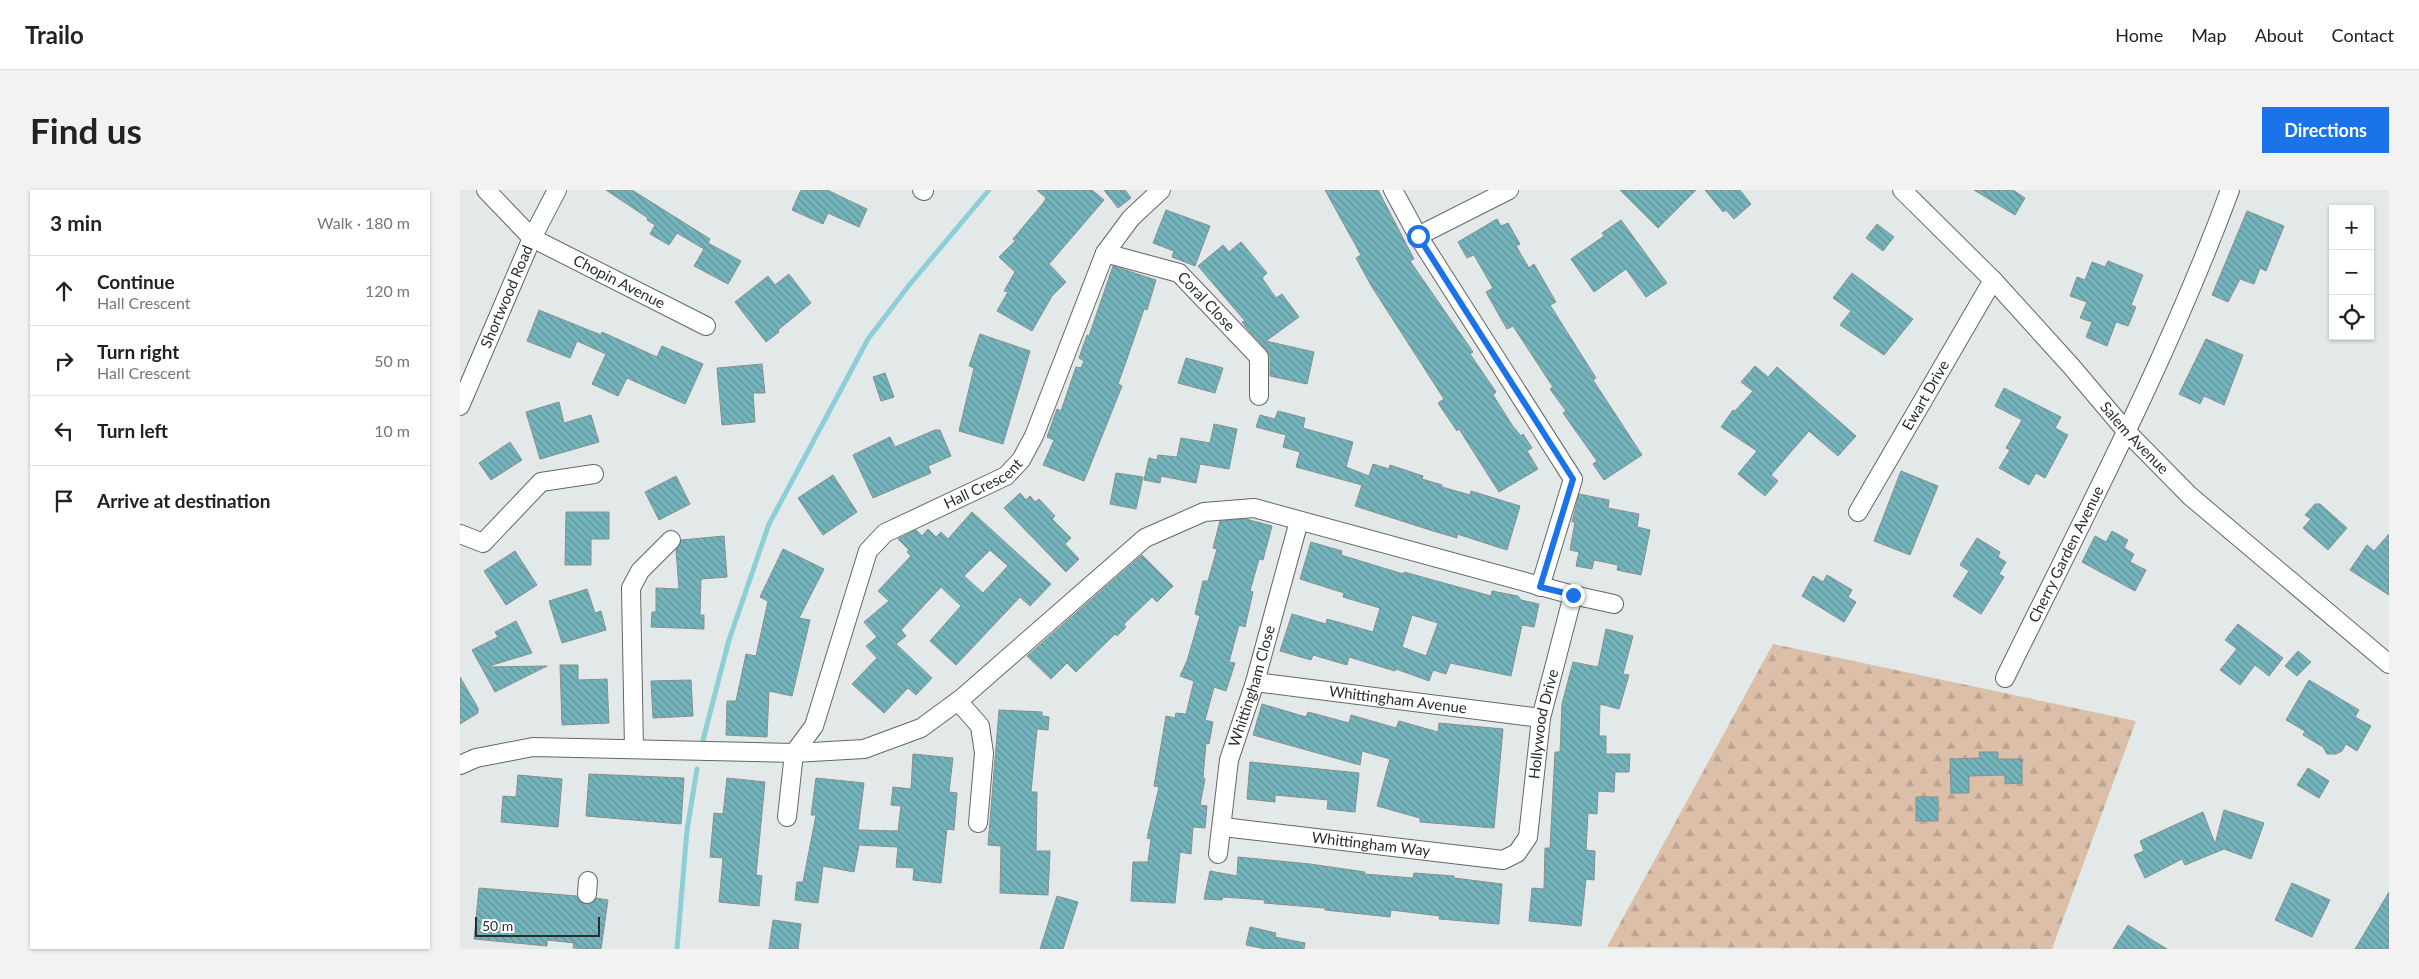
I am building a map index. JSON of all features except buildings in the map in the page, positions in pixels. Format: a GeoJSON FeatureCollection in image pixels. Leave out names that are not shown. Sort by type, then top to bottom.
{"type":"FeatureCollection","features":[{"type":"Feature","properties":{"kind":"street","name":"Chopin Avenue"},"geometry":{"type":"LineString","coordinates":[[486,190],[532,238],[706,326]]}},
{"type":"Feature","properties":{"kind":"street","name":"Shortwood Road"},"geometry":{"type":"LineString","coordinates":[[460,406],[532,238],[557,190]]}},
{"type":"Feature","properties":{"kind":"street","name":"Hall Crescent"},"geometry":{"type":"LineString","coordinates":[[794,753],[814,726],[868,551],[885,533],[1006,476],[1020,460],[1034,436],[1105,253],[1131,218],[1161,190]]}},
{"type":"Feature","properties":{"kind":"street"},"geometry":{"type":"LineString","coordinates":[[1393,190],[1418,236],[1573,479],[1540,587]]}},
{"type":"Feature","properties":{"kind":"street"},"geometry":{"type":"LineString","coordinates":[[1418,236],[1509,190]]}},
{"type":"Feature","properties":{"kind":"street","name":"Salem Avenue"},"geometry":{"type":"LineString","coordinates":[[1902,190],[1993,280],[2071,366],[2126,432],[2190,496],[2389,664]]}},
{"type":"Feature","properties":{"kind":"street","name":"Cherry Garden Avenue"},"geometry":{"type":"LineString","coordinates":[[2004,678],[2126,432],[2203,264],[2230,190]]}},
{"type":"Feature","properties":{"kind":"street","name":"Coral Close"},"geometry":{"type":"LineString","coordinates":[[1105,253],[1180,273],[1259,357],[1259,396]]}},
{"type":"Feature","properties":{"kind":"street","name":"Ewart Drive"},"geometry":{"type":"LineString","coordinates":[[1858,512],[1993,280]]}},
{"type":"Feature","properties":{"kind":"street"},"geometry":{"type":"LineString","coordinates":[[460,534],[482,543],[540,482],[594,474]]}},
{"type":"Feature","properties":{"kind":"street"},"geometry":{"type":"LineString","coordinates":[[460,765],[476,758],[533,747],[794,753],[864,749],[921,728],[958,701],[1146,538],[1204,512],[1254,508],[1540,587],[1614,604]]}},
{"type":"Feature","properties":{"kind":"street","name":"Whittingham Close"},"geometry":{"type":"LineString","coordinates":[[1218,854],[1223,827],[1228,760],[1255,682],[1299,521]]}},
{"type":"Feature","properties":{"kind":"street"},"geometry":{"type":"LineString","coordinates":[[634,749],[631,588],[640,571],[671,540]]}},
{"type":"Feature","properties":{"kind":"street","name":"Hollywood Drive"},"geometry":{"type":"LineString","coordinates":[[1517,853],[1528,836],[1541,718],[1573,595]]}},
{"type":"Feature","properties":{"kind":"street","name":"Whittingham Avenue"},"geometry":{"type":"LineString","coordinates":[[1255,682],[1541,718]]}},
{"type":"Feature","properties":{"kind":"street"},"geometry":{"type":"LineString","coordinates":[[958,701],[980,726],[984,753],[978,823]]}},
{"type":"Feature","properties":{"kind":"street"},"geometry":{"type":"LineString","coordinates":[[787,817],[794,753]]}},
{"type":"Feature","properties":{"kind":"street","name":"Whittingham Way"},"geometry":{"type":"LineString","coordinates":[[1223,827],[1503,860],[1517,853]]}},
{"type":"Feature","properties":{"kind":"green space"},"geometry":{"type":"Polygon","coordinates":[[[1773,644],[2136,721],[2052,949],[1607,947],[1773,644]]]}},
{"type":"Feature","properties":{"kind":"waterway"},"geometry":{"type":"LineString","coordinates":[[703,740],[729,640],[769,524],[868,339],[910,284],[989,190]]}},
{"type":"Feature","properties":{"kind":"waterway"},"geometry":{"type":"LineString","coordinates":[[677,949],[687,830],[697,769]]}},
{"type":"Feature","properties":{"kind":"route"},"geometry":{"type":"LineString","coordinates":[[1418,236],[1573,479],[1540,587],[1573,595]]}}]}
